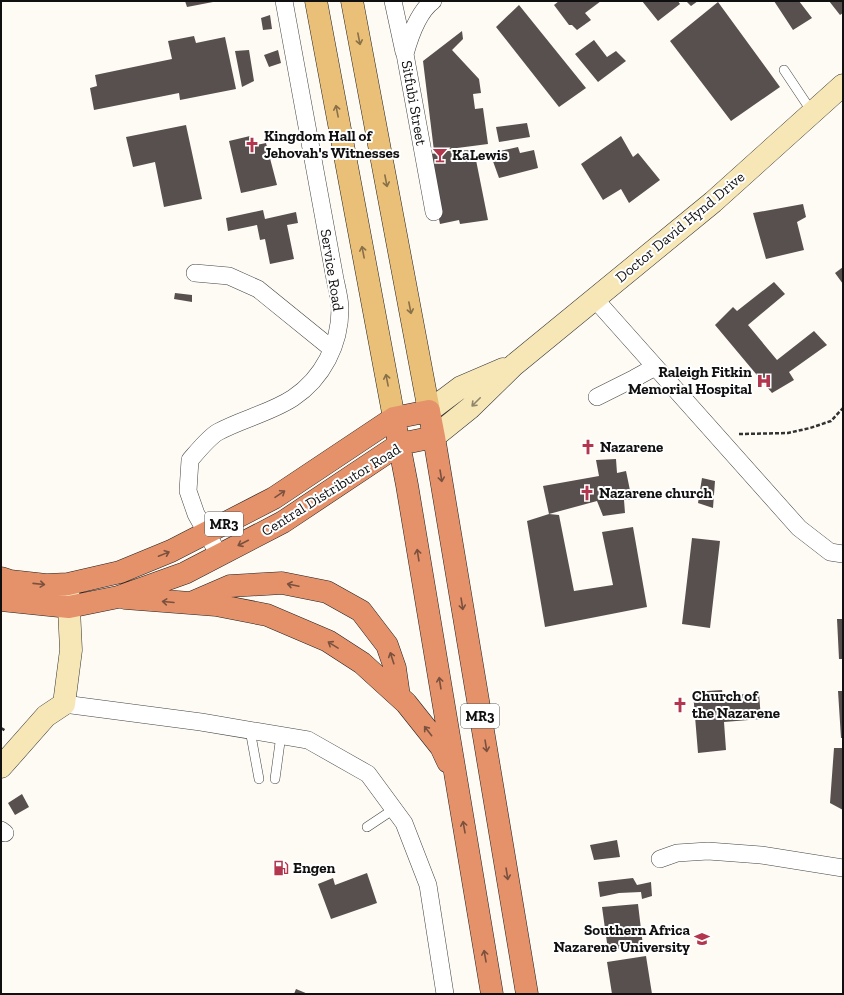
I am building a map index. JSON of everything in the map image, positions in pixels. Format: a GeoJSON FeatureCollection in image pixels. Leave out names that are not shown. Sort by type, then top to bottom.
{"type":"FeatureCollection","features":[{"type":"Feature","properties":{"kind":"highway","name":"Central Distributor Road"},"geometry":{"type":"LineString","coordinates":[[1,578],[10,581],[46,585],[68,584],[120,572],[171,552],[274,498],[394,418],[429,411]]}},
{"type":"Feature","properties":{"kind":"highway","name":"MR3"},"geometry":{"type":"LineString","coordinates":[[429,411],[527,994]]}},
{"type":"Feature","properties":{"kind":"highway","name":"MR3"},"geometry":{"type":"LineString","coordinates":[[394,418],[400,444],[492,994]]}},
{"type":"Feature","properties":{"kind":"highway","name":"Central Distributor Road"},"geometry":{"type":"LineString","coordinates":[[1,600],[69,607],[118,597],[185,573],[283,522],[400,444],[434,437]]}},
{"type":"Feature","properties":{"kind":"highway"},"geometry":{"type":"LineString","coordinates":[[190,604],[230,586],[282,583],[327,592],[361,612],[387,645],[395,668],[399,696]]}},
{"type":"Feature","properties":{"kind":"highway"},"geometry":{"type":"LineString","coordinates":[[118,597],[216,605],[267,615],[328,641],[362,663],[406,703],[441,747],[455,777]]}},
{"type":"Feature","properties":{"kind":"main road"},"geometry":{"type":"LineString","coordinates":[[316,1],[394,418]]}},
{"type":"Feature","properties":{"kind":"main road"},"geometry":{"type":"LineString","coordinates":[[352,1],[429,411]]}},
{"type":"Feature","properties":{"kind":"main road","name":"Doctor David Hynd Drive"},"geometry":{"type":"LineString","coordinates":[[434,437],[470,408],[514,364],[713,202],[843,85]]}},
{"type":"Feature","properties":{"kind":"main road","name":"Doctor David Hynd Drive"},"geometry":{"type":"LineString","coordinates":[[429,411],[461,387],[514,364]]}},
{"type":"Feature","properties":{"kind":"main road"},"geometry":{"type":"LineString","coordinates":[[1,767],[46,716],[64,704],[71,650],[68,584]]}},
{"type":"Feature","properties":{"kind":"street","name":"Service Road"},"geometry":{"type":"LineString","coordinates":[[219,555],[196,514],[188,491],[190,460],[217,432],[266,412],[303,391],[312,383],[322,370],[332,349],[338,330],[340,308],[284,1]]}},
{"type":"Feature","properties":{"kind":"street"},"geometry":{"type":"LineString","coordinates":[[393,1],[405,54]]}},
{"type":"Feature","properties":{"kind":"street","name":"Sitfubi Street"},"geometry":{"type":"LineString","coordinates":[[434,1],[428,5],[411,33],[405,54],[434,212]]}},
{"type":"Feature","properties":{"kind":"street"},"geometry":{"type":"LineString","coordinates":[[195,273],[229,276],[258,290],[332,349]]}},
{"type":"Feature","properties":{"kind":"street"},"geometry":{"type":"LineString","coordinates":[[594,298],[799,528],[830,552],[843,554]]}},
{"type":"Feature","properties":{"kind":"street"},"geometry":{"type":"LineString","coordinates":[[597,397],[655,367]]}},
{"type":"Feature","properties":{"kind":"street"},"geometry":{"type":"LineString","coordinates":[[64,704],[201,722],[308,740],[368,774],[404,823],[428,885],[444,994]]}},
{"type":"Feature","properties":{"kind":"street"},"geometry":{"type":"LineString","coordinates":[[660,859],[677,853],[708,851],[761,855],[843,868]]}},
{"type":"Feature","properties":{"kind":"lane"},"geometry":{"type":"LineString","coordinates":[[784,70],[812,112]]}},
{"type":"Feature","properties":{"kind":"lane"},"geometry":{"type":"LineString","coordinates":[[250,730],[259,779]]}},
{"type":"Feature","properties":{"kind":"lane"},"geometry":{"type":"LineString","coordinates":[[275,779],[281,735]]}},
{"type":"Feature","properties":{"kind":"lane"},"geometry":{"type":"LineString","coordinates":[[367,827],[394,810]]}},
{"type":"Feature","properties":{"kind":"path"},"geometry":{"type":"LineString","coordinates":[[724,444],[737,434],[788,433],[810,428],[831,421],[843,408]]}},
{"type":"Feature","properties":{"kind":"building"},"geometry":{"type":"Polygon","coordinates":[[[185,1],[213,1],[213,2],[187,7],[185,1]]]}},
{"type":"Feature","properties":{"kind":"building"},"geometry":{"type":"Polygon","coordinates":[[[559,1],[601,1],[585,13],[591,20],[577,30],[572,25],[569,25],[554,5],[559,1]]]}},
{"type":"Feature","properties":{"kind":"building"},"geometry":{"type":"Polygon","coordinates":[[[642,1],[678,1],[680,4],[658,21],[642,1]]]}},
{"type":"Feature","properties":{"kind":"building"},"geometry":{"type":"Polygon","coordinates":[[[686,1],[698,1],[691,6],[686,1]]]}},
{"type":"Feature","properties":{"kind":"building"},"geometry":{"type":"Polygon","coordinates":[[[774,1],[799,1],[812,18],[793,30],[774,1]]]}},
{"type":"Feature","properties":{"kind":"building"},"geometry":{"type":"Polygon","coordinates":[[[829,1],[843,1],[843,13],[840,15],[829,1]]]}},
{"type":"Feature","properties":{"kind":"building"},"geometry":{"type":"Polygon","coordinates":[[[718,2],[780,87],[731,121],[670,41],[718,2]]]}},
{"type":"Feature","properties":{"kind":"building"},"geometry":{"type":"Polygon","coordinates":[[[519,5],[586,88],[559,107],[496,27],[519,5]]]}},
{"type":"Feature","properties":{"kind":"building"},"geometry":{"type":"Polygon","coordinates":[[[270,15],[272,29],[263,30],[261,18],[270,15]]]}},
{"type":"Feature","properties":{"kind":"building"},"geometry":{"type":"Polygon","coordinates":[[[462,31],[463,39],[452,50],[479,79],[481,93],[473,94],[475,109],[483,108],[488,144],[434,151],[423,61],[462,31]]]}},
{"type":"Feature","properties":{"kind":"building"},"geometry":{"type":"Polygon","coordinates":[[[194,36],[196,43],[225,37],[236,89],[180,100],[179,93],[94,110],[90,88],[97,86],[95,75],[172,59],[168,41],[194,36]]]}},
{"type":"Feature","properties":{"kind":"building"},"geometry":{"type":"Polygon","coordinates":[[[594,40],[607,57],[616,51],[626,61],[598,82],[575,54],[594,40]]]}},
{"type":"Feature","properties":{"kind":"building"},"geometry":{"type":"Polygon","coordinates":[[[249,50],[254,81],[242,87],[235,51],[249,50]]]}},
{"type":"Feature","properties":{"kind":"building"},"geometry":{"type":"Polygon","coordinates":[[[278,50],[281,63],[269,67],[264,55],[278,50]]]}},
{"type":"Feature","properties":{"kind":"building"},"geometry":{"type":"Polygon","coordinates":[[[527,123],[530,137],[499,142],[496,127],[527,123]]]}},
{"type":"Feature","properties":{"kind":"building"},"geometry":{"type":"Polygon","coordinates":[[[186,125],[202,199],[164,207],[155,162],[133,167],[126,137],[186,125]]]}},
{"type":"Feature","properties":{"kind":"building"},"geometry":{"type":"Polygon","coordinates":[[[250,136],[252,146],[266,143],[277,185],[241,193],[229,141],[250,136]]]}},
{"type":"Feature","properties":{"kind":"building"},"geometry":{"type":"Polygon","coordinates":[[[621,136],[633,157],[638,153],[660,180],[629,203],[621,189],[603,200],[581,164],[621,136]]]}},
{"type":"Feature","properties":{"kind":"building"},"geometry":{"type":"Polygon","coordinates":[[[518,147],[520,153],[534,150],[538,168],[499,178],[490,153],[518,147]]]}},
{"type":"Feature","properties":{"kind":"building"},"geometry":{"type":"Polygon","coordinates":[[[474,150],[488,220],[460,224],[459,220],[440,224],[426,155],[448,151],[474,150]]]}},
{"type":"Feature","properties":{"kind":"building"},"geometry":{"type":"Polygon","coordinates":[[[803,204],[806,217],[797,222],[804,250],[766,259],[753,213],[803,204]]]}},
{"type":"Feature","properties":{"kind":"building"},"geometry":{"type":"Polygon","coordinates":[[[263,210],[265,219],[296,212],[298,223],[287,225],[294,259],[270,264],[265,239],[260,240],[257,225],[228,231],[226,218],[263,210]]]}},
{"type":"Feature","properties":{"kind":"building"},"geometry":{"type":"Polygon","coordinates":[[[843,267],[843,284],[835,273],[843,267]]]}},
{"type":"Feature","properties":{"kind":"building"},"geometry":{"type":"Polygon","coordinates":[[[774,282],[785,294],[748,325],[777,360],[814,331],[827,345],[789,372],[794,380],[772,393],[715,325],[733,307],[737,311],[774,282]]]}},
{"type":"Feature","properties":{"kind":"building"},"geometry":{"type":"Polygon","coordinates":[[[175,293],[192,295],[192,302],[174,299],[175,293]]]}},
{"type":"Feature","properties":{"kind":"building","name":"Nazarene church"},"geometry":{"type":"Polygon","coordinates":[[[616,459],[617,473],[626,471],[632,500],[624,500],[625,513],[603,516],[597,501],[549,514],[543,486],[599,476],[596,460],[616,459]]]}},
{"type":"Feature","properties":{"kind":"building"},"geometry":{"type":"Polygon","coordinates":[[[702,478],[715,481],[713,508],[698,503],[702,478]]]}},
{"type":"Feature","properties":{"kind":"building"},"geometry":{"type":"Polygon","coordinates":[[[549,514],[559,515],[574,591],[613,585],[602,532],[633,527],[647,607],[545,627],[527,521],[549,514]]]}},
{"type":"Feature","properties":{"kind":"building"},"geometry":{"type":"Polygon","coordinates":[[[692,538],[720,541],[710,628],[682,624],[692,538]]]}},
{"type":"Feature","properties":{"kind":"building"},"geometry":{"type":"Polygon","coordinates":[[[837,619],[843,619],[843,659],[839,659],[837,619]]]}},
{"type":"Feature","properties":{"kind":"building"},"geometry":{"type":"Polygon","coordinates":[[[722,690],[723,696],[759,693],[761,719],[724,722],[726,750],[698,753],[693,692],[722,690]]]}},
{"type":"Feature","properties":{"kind":"building"},"geometry":{"type":"Polygon","coordinates":[[[838,691],[843,691],[843,738],[841,738],[838,691]]]}},
{"type":"Feature","properties":{"kind":"building"},"geometry":{"type":"Polygon","coordinates":[[[834,748],[843,748],[843,810],[830,803],[834,748]]]}},
{"type":"Feature","properties":{"kind":"building"},"geometry":{"type":"Polygon","coordinates":[[[22,794],[29,807],[15,815],[8,803],[22,794]]]}},
{"type":"Feature","properties":{"kind":"building"},"geometry":{"type":"Polygon","coordinates":[[[617,840],[620,857],[594,860],[590,845],[617,840]]]}},
{"type":"Feature","properties":{"kind":"building"},"geometry":{"type":"Polygon","coordinates":[[[367,873],[377,903],[331,919],[318,884],[333,878],[335,885],[367,873]]]}},
{"type":"Feature","properties":{"kind":"building"},"geometry":{"type":"Polygon","coordinates":[[[633,878],[637,885],[651,882],[652,896],[642,899],[641,892],[619,893],[600,897],[598,882],[633,878]]]}},
{"type":"Feature","properties":{"kind":"building"},"geometry":{"type":"Polygon","coordinates":[[[638,904],[643,946],[608,950],[602,907],[638,904]]]}},
{"type":"Feature","properties":{"kind":"building"},"geometry":{"type":"Polygon","coordinates":[[[646,956],[652,994],[612,994],[607,962],[646,956]]]}},
{"type":"Feature","properties":{"kind":"building"},"geometry":{"type":"Polygon","coordinates":[[[296,989],[308,994],[294,994],[296,989]]]}},
{"type":"Feature","properties":{"kind":"place","name":"Kingdom Hall of Jehovah's Witnesses"},"geometry":{"type":"Point","coordinates":[252,145]}},
{"type":"Feature","properties":{"kind":"place","name":"KaLewis"},"geometry":{"type":"Point","coordinates":[440,155]}},
{"type":"Feature","properties":{"kind":"place","name":"Raleigh Fitkin Memorial Hospital"},"geometry":{"type":"Point","coordinates":[764,381]}},
{"type":"Feature","properties":{"kind":"place","name":"Nazarene"},"geometry":{"type":"Point","coordinates":[588,447]}},
{"type":"Feature","properties":{"kind":"place","name":"Nazarene church"},"geometry":{"type":"Point","coordinates":[587,493]}},
{"type":"Feature","properties":{"kind":"place","name":"Church of the Nazarene"},"geometry":{"type":"Point","coordinates":[680,705]}},
{"type":"Feature","properties":{"kind":"place","name":"Engen"},"geometry":{"type":"Point","coordinates":[281,868]}},
{"type":"Feature","properties":{"kind":"place","name":"Southern Africa Nazarene University"},"geometry":{"type":"Point","coordinates":[702,939]}}]}
